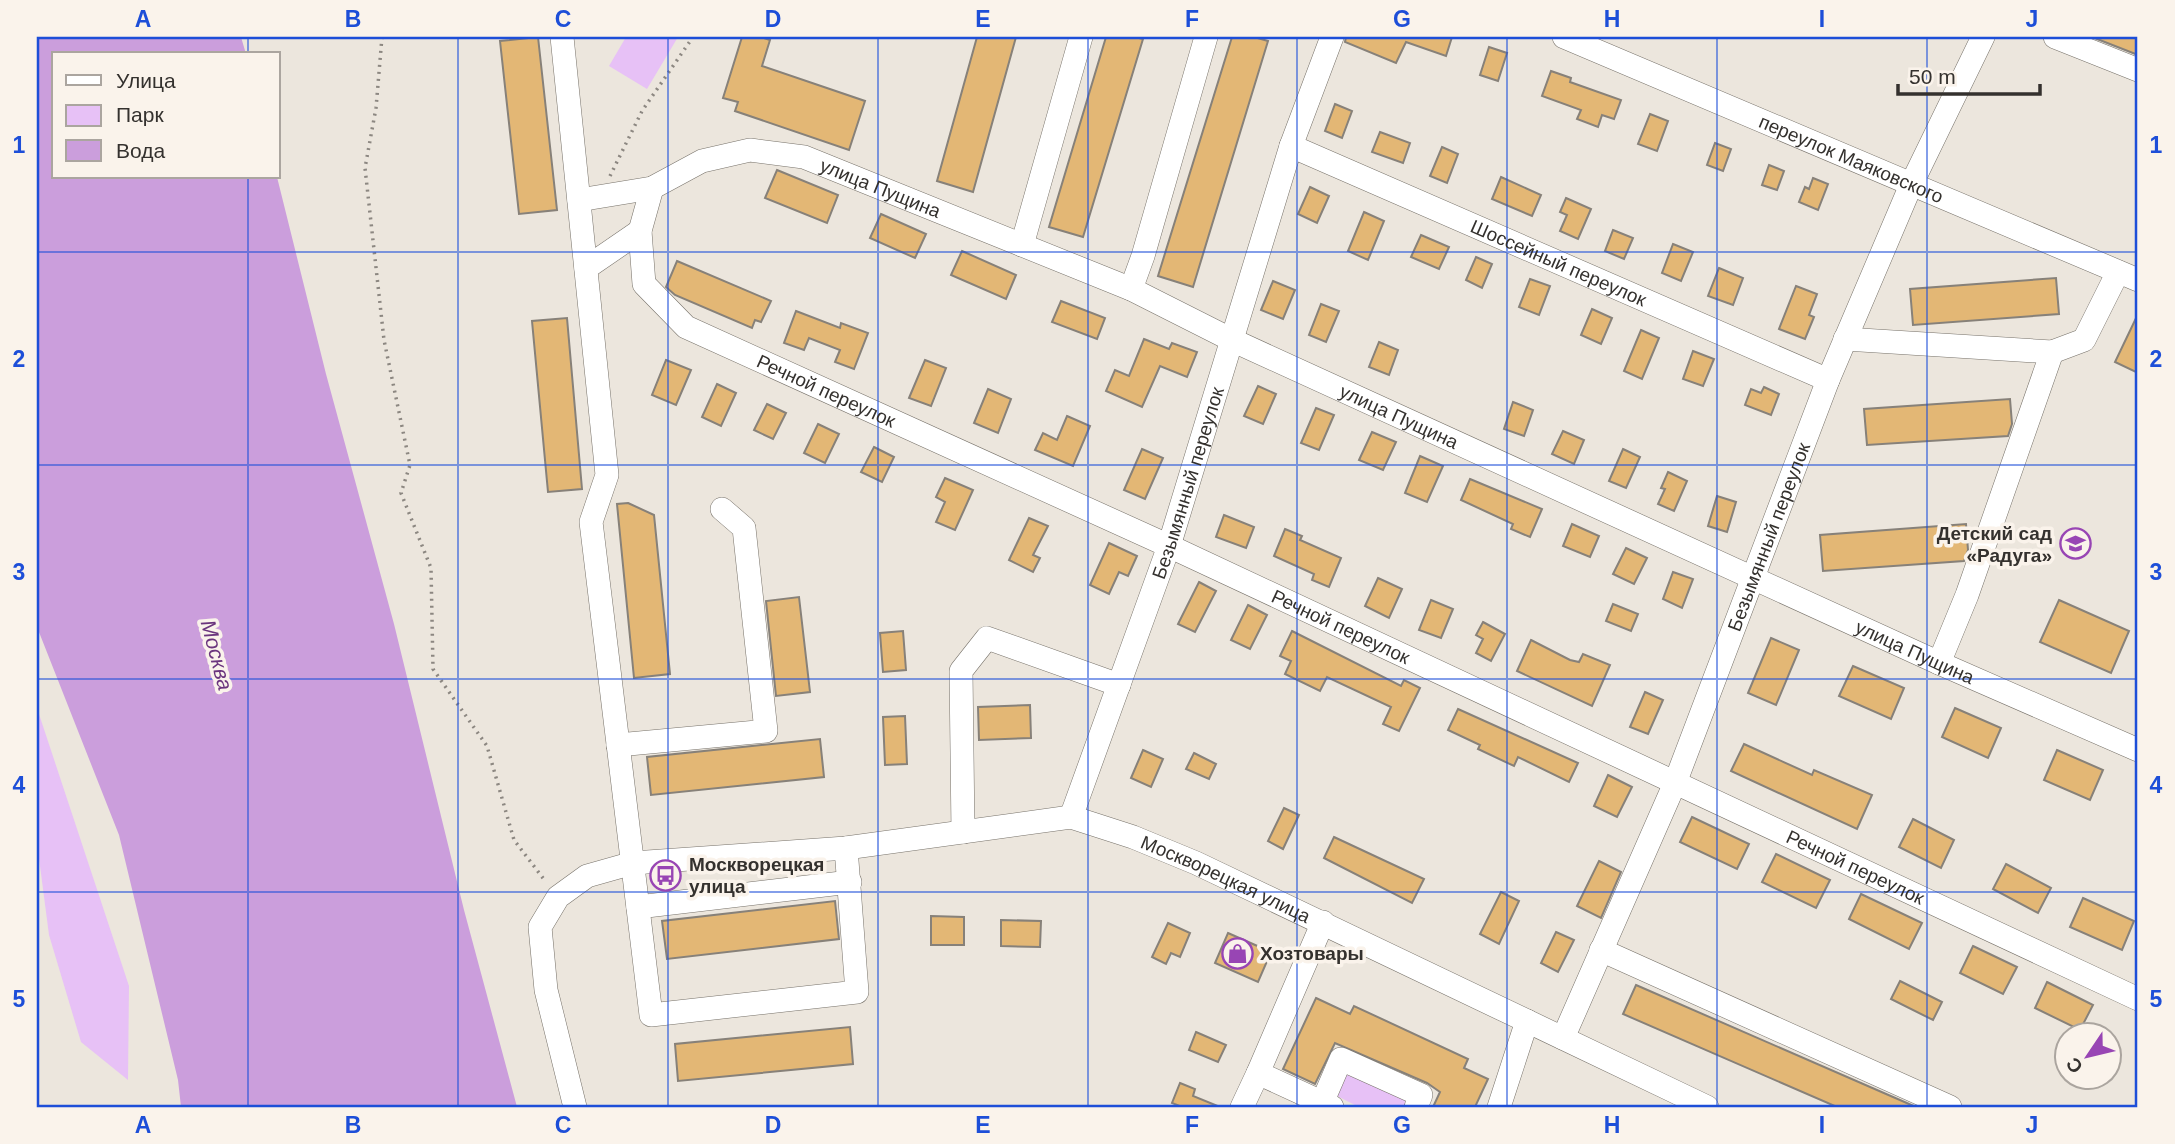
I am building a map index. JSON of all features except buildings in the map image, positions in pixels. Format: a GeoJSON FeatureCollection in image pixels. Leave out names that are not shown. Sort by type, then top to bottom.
{"type":"FeatureCollection","features":[{"type":"Feature","properties":{"kind":"street"},"geometry":{"type":"LineString","coordinates":[[562,37],[589,198],[586,268],[607,475],[591,522],[651,1014],[857,992],[846,848]]}},
{"type":"Feature","properties":{"kind":"street"},"geometry":{"type":"LineString","coordinates":[[1022,245],[1081,37]]}},
{"type":"Feature","properties":{"kind":"street"},"geometry":{"type":"LineString","coordinates":[[1131,289],[1206,37]]}},
{"type":"Feature","properties":{"kind":"street","name":"Безымянный переулок"},"geometry":{"type":"LineString","coordinates":[[1072,817],[1170,546],[1291,146],[1332,37]]}},
{"type":"Feature","properties":{"kind":"street","name":"переулок Маяковского"},"geometry":{"type":"LineString","coordinates":[[1564,37],[2128,276]]}},
{"type":"Feature","properties":{"kind":"street","name":"Безымянный переулок"},"geometry":{"type":"LineString","coordinates":[[1563,1038],[1675,783],[1845,339],[1911,185],[1983,37]]}},
{"type":"Feature","properties":{"kind":"street"},"geometry":{"type":"LineString","coordinates":[[2055,37],[2138,70]]}},
{"type":"Feature","properties":{"kind":"street","name":"Шоссейный переулок"},"geometry":{"type":"LineString","coordinates":[[1291,146],[1828,380]]}},
{"type":"Feature","properties":{"kind":"street","name":"улица Пущина"},"geometry":{"type":"LineString","coordinates":[[589,198],[652,188],[702,161],[750,150],[804,157],[1131,289],[1232,340],[1939,663],[2138,750]]}},
{"type":"Feature","properties":{"kind":"street","name":"Речной переулок"},"geometry":{"type":"LineString","coordinates":[[652,188],[640,231],[644,284],[686,327],[1170,546],[2138,999]]}},
{"type":"Feature","properties":{"kind":"street"},"geometry":{"type":"LineString","coordinates":[[586,268],[640,231]]}},
{"type":"Feature","properties":{"kind":"street"},"geometry":{"type":"LineString","coordinates":[[1845,339],[2052,352],[2084,340],[2128,276]]}},
{"type":"Feature","properties":{"kind":"street"},"geometry":{"type":"LineString","coordinates":[[1939,663],[1967,595],[2052,352]]}},
{"type":"Feature","properties":{"kind":"street"},"geometry":{"type":"LineString","coordinates":[[618,745],[766,731],[744,528],[722,509]]}},
{"type":"Feature","properties":{"kind":"street"},"geometry":{"type":"LineString","coordinates":[[963,832],[961,671],[986,638],[1119,685]]}},
{"type":"Feature","properties":{"kind":"street","name":"Москворецкая улица"},"geometry":{"type":"LineString","coordinates":[[575,1107],[546,990],[540,927],[558,897],[587,876],[633,863],[846,848],[1072,817],[1133,837],[1196,863],[1707,1107]]}},
{"type":"Feature","properties":{"kind":"street"},"geometry":{"type":"LineString","coordinates":[[638,907],[850,882]]}},
{"type":"Feature","properties":{"kind":"street"},"geometry":{"type":"LineString","coordinates":[[1242,1107],[1323,922]]}},
{"type":"Feature","properties":{"kind":"street"},"geometry":{"type":"LineString","coordinates":[[1601,950],[1950,1107]]}},
{"type":"Feature","properties":{"kind":"street"},"geometry":{"type":"LineString","coordinates":[[1499,1107],[1527,1021]]}},
{"type":"Feature","properties":{"kind":"street"},"geometry":{"type":"LineString","coordinates":[[1258,1073],[1327,1105],[1341,1059],[1421,1096],[1416,1107]]}},
{"type":"Feature","properties":{"kind":"path"},"geometry":{"type":"LineString","coordinates":[[382,37],[376,108],[365,168],[384,340],[410,465],[401,494],[431,568],[433,669],[487,746],[514,840],[558,897]]}},
{"type":"Feature","properties":{"kind":"path"},"geometry":{"type":"LineString","coordinates":[[589,198],[642,111],[693,37]]}},
{"type":"Feature","properties":{"kind":"green space"},"geometry":{"type":"Polygon","coordinates":[[[626,37],[678,37],[647,89],[609,66],[626,37]]]}},
{"type":"Feature","properties":{"kind":"green space"},"geometry":{"type":"Polygon","coordinates":[[[37,708],[129,986],[128,1080],[81,1042],[49,935],[37,843],[37,708]]]}},
{"type":"Feature","properties":{"kind":"green space"},"geometry":{"type":"Polygon","coordinates":[[[1345,1067],[1410,1098],[1405,1107],[1359,1107],[1333,1094],[1345,1067]]]}},
{"type":"Feature","properties":{"kind":"water","name":"Москва"},"geometry":{"type":"Polygon","coordinates":[[[37,37],[241,37],[245,52],[52,52],[52,178],[277,178],[517,1107],[181,1107],[178,1080],[119,835],[37,627],[37,37]]]}},
{"type":"Feature","properties":{"kind":"place","name":"Детский сад «Радуга»"},"geometry":{"type":"Point","coordinates":[2075,544]}},
{"type":"Feature","properties":{"kind":"place","name":"Москворецкая улица"},"geometry":{"type":"Point","coordinates":[666,875]}},
{"type":"Feature","properties":{"kind":"place","name":"Хозтовары"},"geometry":{"type":"Point","coordinates":[1237,953]}}]}
